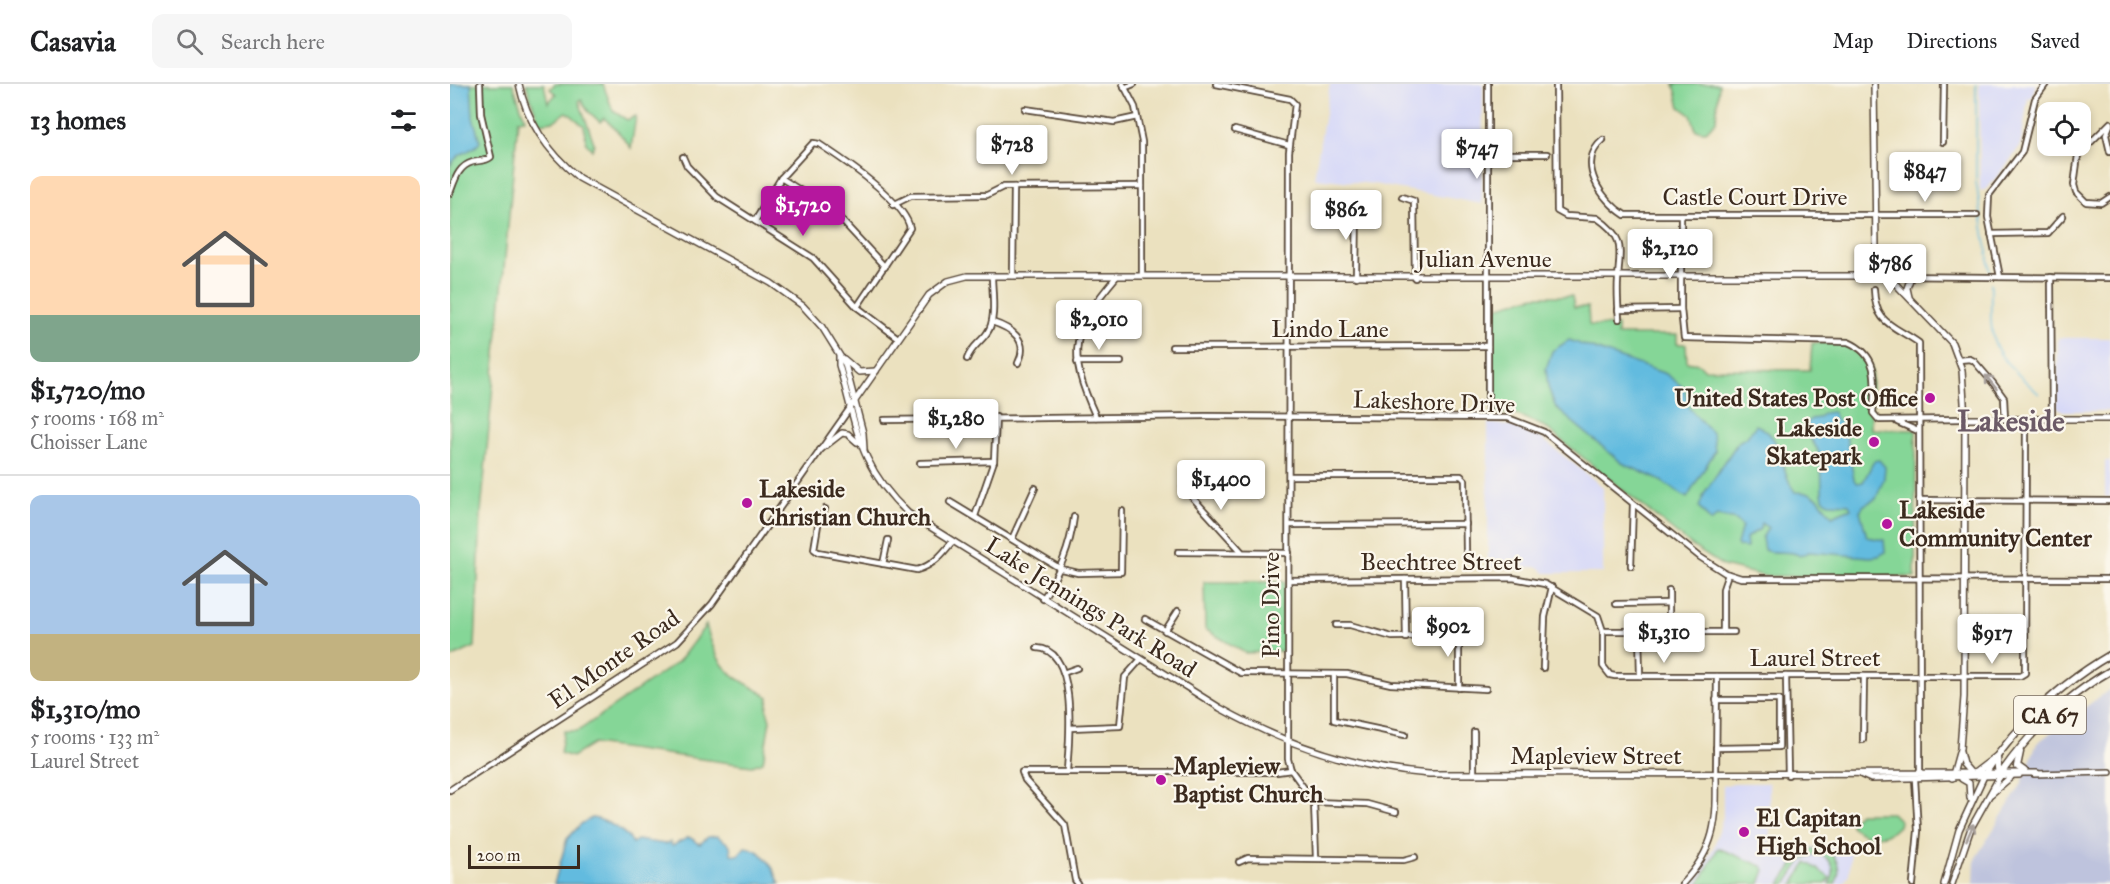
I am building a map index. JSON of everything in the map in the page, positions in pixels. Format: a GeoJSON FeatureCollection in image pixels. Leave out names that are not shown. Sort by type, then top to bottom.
{"type":"FeatureCollection","features":[{"type":"Feature","properties":{"kind":"highway","name":"CA 67"},"geometry":{"type":"LineString","coordinates":[[1986,775],[1996,757],[2036,711],[2082,671],[2110,655]]}},
{"type":"Feature","properties":{"kind":"highway","name":"CA 67"},"geometry":{"type":"LineString","coordinates":[[2000,774],[2046,718],[2072,696],[2110,670]]}},
{"type":"Feature","properties":{"kind":"highway"},"geometry":{"type":"LineString","coordinates":[[2022,747],[2016,762],[2024,771]]}},
{"type":"Feature","properties":{"kind":"highway"},"geometry":{"type":"LineString","coordinates":[[1973,773],[1996,757],[2000,774]]}},
{"type":"Feature","properties":{"kind":"main road","name":"Lake Jennings Park Road"},"geometry":{"type":"LineString","coordinates":[[519,84],[537,131],[564,165],[596,189],[789,294],[818,322],[845,364],[855,400],[864,449]]}},
{"type":"Feature","properties":{"kind":"main road"},"geometry":{"type":"LineString","coordinates":[[1874,84],[1876,249],[1888,276],[1947,337],[1959,360],[1965,419],[1963,676],[1960,749],[1954,776],[1969,783],[1968,805]]}},
{"type":"Feature","properties":{"kind":"main road","name":"Julian Avenue"},"geometry":{"type":"LineString","coordinates":[[850,408],[924,300],[941,285],[959,278],[992,276],[1415,278],[1888,276]]}},
{"type":"Feature","properties":{"kind":"main road"},"geometry":{"type":"LineString","coordinates":[[1909,299],[1906,288],[1911,277]]}},
{"type":"Feature","properties":{"kind":"main road","name":"Lake Jennings Park Road"},"geometry":{"type":"LineString","coordinates":[[839,356],[839,365],[859,442],[883,488],[915,519],[1220,708],[1288,742],[1331,757]]}},
{"type":"Feature","properties":{"kind":"main road"},"geometry":{"type":"LineString","coordinates":[[839,356],[860,372],[876,371]]}},
{"type":"Feature","properties":{"kind":"main road"},"geometry":{"type":"LineString","coordinates":[[1965,419],[2110,420]]}},
{"type":"Feature","properties":{"kind":"main road"},"geometry":{"type":"LineString","coordinates":[[820,450],[845,433],[864,449]]}},
{"type":"Feature","properties":{"kind":"main road"},"geometry":{"type":"LineString","coordinates":[[1960,749],[1963,764],[1973,773]]}},
{"type":"Feature","properties":{"kind":"main road","name":"Mapleview Street"},"geometry":{"type":"LineString","coordinates":[[1331,757],[1412,772],[1474,774],[1862,775],[1920,771],[1954,776],[1973,773],[1986,775]]}},
{"type":"Feature","properties":{"kind":"main road","name":"Mapleview Street"},"geometry":{"type":"LineString","coordinates":[[1862,775],[1871,779],[1915,779],[2024,771],[2037,773]]}},
{"type":"Feature","properties":{"kind":"main road","name":"Mapleview Street"},"geometry":{"type":"LineString","coordinates":[[2000,774],[2013,776],[2037,773],[2110,772]]}},
{"type":"Feature","properties":{"kind":"main road","name":"CA 67"},"geometry":{"type":"LineString","coordinates":[[1952,884],[1971,828],[2000,774]]}},
{"type":"Feature","properties":{"kind":"main road"},"geometry":{"type":"LineString","coordinates":[[1682,884],[1704,856],[1713,835],[1717,812],[1716,775]]}},
{"type":"Feature","properties":{"kind":"main road"},"geometry":{"type":"LineString","coordinates":[[1986,775],[1988,795]]}},
{"type":"Feature","properties":{"kind":"main road","name":"CA 67"},"geometry":{"type":"LineString","coordinates":[[1944,884],[1953,847],[1968,805],[1986,775]]}},
{"type":"Feature","properties":{"kind":"main road"},"geometry":{"type":"LineString","coordinates":[[1988,795],[2013,776]]}},
{"type":"Feature","properties":{"kind":"street"},"geometry":{"type":"LineString","coordinates":[[450,192],[457,174],[466,165],[485,161],[491,157],[482,114],[480,84]]}},
{"type":"Feature","properties":{"kind":"street"},"geometry":{"type":"LineString","coordinates":[[1134,84],[1124,86],[1137,117],[1142,142],[1142,276]]}},
{"type":"Feature","properties":{"kind":"street","name":"Pino Drive"},"geometry":{"type":"LineString","coordinates":[[1216,84],[1292,100],[1295,106],[1289,145],[1287,347],[1290,674],[1288,742],[1292,770],[1314,802]]}},
{"type":"Feature","properties":{"kind":"street"},"geometry":{"type":"LineString","coordinates":[[1488,84],[1488,417]]}},
{"type":"Feature","properties":{"kind":"street"},"geometry":{"type":"LineString","coordinates":[[1556,84],[1557,211],[1566,216],[1597,218],[1604,222],[1622,248],[1618,277],[1618,319]]}},
{"type":"Feature","properties":{"kind":"street"},"geometry":{"type":"LineString","coordinates":[[1943,142],[1944,84]]}},
{"type":"Feature","properties":{"kind":"street"},"geometry":{"type":"LineString","coordinates":[[2000,277],[1991,234],[1988,210],[1989,193],[2022,152],[2034,99],[2046,84]]}},
{"type":"Feature","properties":{"kind":"street"},"geometry":{"type":"LineString","coordinates":[[1025,109],[1114,122],[1137,117]]}},
{"type":"Feature","properties":{"kind":"street"},"geometry":{"type":"LineString","coordinates":[[2110,124],[2106,135],[2110,152]]}},
{"type":"Feature","properties":{"kind":"street"},"geometry":{"type":"LineString","coordinates":[[2110,124],[2082,149],[2074,185],[2076,192],[2086,202],[2101,203],[2110,197]]}},
{"type":"Feature","properties":{"kind":"street"},"geometry":{"type":"LineString","coordinates":[[1235,130],[1289,145]]}},
{"type":"Feature","properties":{"kind":"street","name":"Castle Court Drive"},"geometry":{"type":"LineString","coordinates":[[1603,140],[1592,156],[1591,165],[1599,191],[1612,207],[1625,215],[1977,215]]}},
{"type":"Feature","properties":{"kind":"street"},"geometry":{"type":"LineString","coordinates":[[755,221],[781,178],[814,143],[859,170],[893,205],[910,227],[857,307]]}},
{"type":"Feature","properties":{"kind":"street"},"geometry":{"type":"LineString","coordinates":[[1488,154],[1547,154]]}},
{"type":"Feature","properties":{"kind":"street"},"geometry":{"type":"LineString","coordinates":[[683,157],[687,166],[717,197],[813,258],[857,307],[898,338]]}},
{"type":"Feature","properties":{"kind":"street"},"geometry":{"type":"LineString","coordinates":[[781,178],[834,212],[885,267]]}},
{"type":"Feature","properties":{"kind":"street"},"geometry":{"type":"LineString","coordinates":[[893,205],[911,196],[987,195],[1000,188],[1142,186]]}},
{"type":"Feature","properties":{"kind":"street"},"geometry":{"type":"LineString","coordinates":[[1013,276],[1014,187]]}},
{"type":"Feature","properties":{"kind":"street"},"geometry":{"type":"LineString","coordinates":[[1402,197],[1414,201],[1415,278]]}},
{"type":"Feature","properties":{"kind":"street"},"geometry":{"type":"LineString","coordinates":[[1356,277],[1357,205]]}},
{"type":"Feature","properties":{"kind":"street"},"geometry":{"type":"LineString","coordinates":[[1682,215],[1681,309],[1684,338],[1839,340],[1853,344],[1871,360],[1876,375],[1873,413],[1883,420],[1965,419]]}},
{"type":"Feature","properties":{"kind":"street"},"geometry":{"type":"LineString","coordinates":[[1991,234],[2048,233],[2063,216]]}},
{"type":"Feature","properties":{"kind":"street"},"geometry":{"type":"LineString","coordinates":[[967,359],[970,350],[989,331],[992,322],[992,276]]}},
{"type":"Feature","properties":{"kind":"street"},"geometry":{"type":"LineString","coordinates":[[1096,417],[1081,384],[1077,362],[1083,322],[1117,276]]}},
{"type":"Feature","properties":{"kind":"street","name":"Julian Avenue"},"geometry":{"type":"LineString","coordinates":[[1888,276],[2110,278]]}},
{"type":"Feature","properties":{"kind":"street"},"geometry":{"type":"LineString","coordinates":[[2051,277],[2052,419]]}},
{"type":"Feature","properties":{"kind":"street"},"geometry":{"type":"LineString","coordinates":[[1874,289],[1875,305],[1886,323],[1919,343],[1917,676],[1920,771]]}},
{"type":"Feature","properties":{"kind":"street"},"geometry":{"type":"LineString","coordinates":[[1618,310],[1681,309]]}},
{"type":"Feature","properties":{"kind":"street"},"geometry":{"type":"LineString","coordinates":[[992,322],[1009,327],[1019,340],[1022,355],[1018,363]]}},
{"type":"Feature","properties":{"kind":"street","name":"Lindo Lane"},"geometry":{"type":"LineString","coordinates":[[1172,347],[1488,346]]}},
{"type":"Feature","properties":{"kind":"street"},"geometry":{"type":"LineString","coordinates":[[1959,360],[1974,361],[1993,382],[2004,398],[2005,419]]}},
{"type":"Feature","properties":{"kind":"street"},"geometry":{"type":"LineString","coordinates":[[1077,362],[1121,362]]}},
{"type":"Feature","properties":{"kind":"street","name":"El Monte Road"},"geometry":{"type":"LineString","coordinates":[[450,790],[677,642],[712,604],[850,408]]}},
{"type":"Feature","properties":{"kind":"street","name":"Lakeshore Drive"},"geometry":{"type":"LineString","coordinates":[[884,420],[996,417],[1288,416],[1488,417],[1516,420],[1544,432],[1709,564],[1728,574],[1763,580],[2110,579]]}},
{"type":"Feature","properties":{"kind":"street"},"geometry":{"type":"LineString","coordinates":[[975,516],[994,461],[996,417]]}},
{"type":"Feature","properties":{"kind":"street"},"geometry":{"type":"LineString","coordinates":[[2026,419],[2026,580]]}},
{"type":"Feature","properties":{"kind":"street"},"geometry":{"type":"LineString","coordinates":[[1889,420],[1910,425],[1918,430]]}},
{"type":"Feature","properties":{"kind":"street"},"geometry":{"type":"LineString","coordinates":[[920,463],[994,461]]}},
{"type":"Feature","properties":{"kind":"street"},"geometry":{"type":"LineString","coordinates":[[1289,476],[1452,476],[1464,478],[1466,550]]}},
{"type":"Feature","properties":{"kind":"street"},"geometry":{"type":"LineString","coordinates":[[1183,487],[1240,551]]}},
{"type":"Feature","properties":{"kind":"street"},"geometry":{"type":"LineString","coordinates":[[1012,539],[1035,488]]}},
{"type":"Feature","properties":{"kind":"street"},"geometry":{"type":"LineString","coordinates":[[1919,500],[2110,501]]}},
{"type":"Feature","properties":{"kind":"street"},"geometry":{"type":"LineString","coordinates":[[950,502],[1061,569],[1078,573],[1121,572],[1122,512]]}},
{"type":"Feature","properties":{"kind":"street"},"geometry":{"type":"LineString","coordinates":[[1631,566],[1633,504]]}},
{"type":"Feature","properties":{"kind":"street"},"geometry":{"type":"LineString","coordinates":[[825,509],[818,525],[814,549],[917,570],[927,567],[939,558],[952,542]]}},
{"type":"Feature","properties":{"kind":"street"},"geometry":{"type":"LineString","coordinates":[[1042,599],[1061,569],[1069,546],[1074,517]]}},
{"type":"Feature","properties":{"kind":"street"},"geometry":{"type":"LineString","coordinates":[[1289,525],[1466,524]]}},
{"type":"Feature","properties":{"kind":"street"},"geometry":{"type":"LineString","coordinates":[[883,564],[888,540]]}},
{"type":"Feature","properties":{"kind":"street"},"geometry":{"type":"LineString","coordinates":[[1178,552],[1289,553]]}},
{"type":"Feature","properties":{"kind":"street"},"geometry":{"type":"LineString","coordinates":[[1723,632],[1723,589],[1728,574]]}},
{"type":"Feature","properties":{"kind":"street"},"geometry":{"type":"LineString","coordinates":[[1405,579],[1406,638]]}},
{"type":"Feature","properties":{"kind":"street","name":"Beechtree Street"},"geometry":{"type":"LineString","coordinates":[[1289,580],[1526,579],[1552,587],[1598,616],[1603,631]]}},
{"type":"Feature","properties":{"kind":"street","name":"Laurel Street"},"geometry":{"type":"LineString","coordinates":[[1603,631],[1604,666],[1607,672],[1615,676],[2024,675],[2026,580]]}},
{"type":"Feature","properties":{"kind":"street"},"geometry":{"type":"LineString","coordinates":[[1544,668],[1545,617],[1552,587]]}},
{"type":"Feature","properties":{"kind":"street"},"geometry":{"type":"LineString","coordinates":[[1669,590],[1669,632]]}},
{"type":"Feature","properties":{"kind":"street"},"geometry":{"type":"LineString","coordinates":[[1616,604],[1669,603]]}},
{"type":"Feature","properties":{"kind":"street"},"geometry":{"type":"LineString","coordinates":[[1165,631],[1178,611]]}},
{"type":"Feature","properties":{"kind":"street"},"geometry":{"type":"LineString","coordinates":[[1145,619],[1232,670],[1250,675],[1347,674],[1391,684],[1486,689]]}},
{"type":"Feature","properties":{"kind":"street"},"geometry":{"type":"LineString","coordinates":[[1336,625],[1350,625],[1392,638],[1449,636],[1457,639]]}},
{"type":"Feature","properties":{"kind":"street"},"geometry":{"type":"LineString","coordinates":[[1456,627],[1459,688]]}},
{"type":"Feature","properties":{"kind":"street"},"geometry":{"type":"LineString","coordinates":[[1603,631],[1734,632]]}},
{"type":"Feature","properties":{"kind":"street"},"geometry":{"type":"LineString","coordinates":[[1639,631],[1640,676]]}},
{"type":"Feature","properties":{"kind":"street"},"geometry":{"type":"LineString","coordinates":[[1037,648],[1050,653],[1063,674],[1069,696],[1070,728],[1067,770]]}},
{"type":"Feature","properties":{"kind":"street"},"geometry":{"type":"LineString","coordinates":[[1070,728],[1120,726],[1125,677],[1142,659]]}},
{"type":"Feature","properties":{"kind":"street"},"geometry":{"type":"LineString","coordinates":[[1063,674],[1077,668]]}},
{"type":"Feature","properties":{"kind":"street"},"geometry":{"type":"LineString","coordinates":[[1334,674],[1334,720],[1381,732],[1405,735]]}},
{"type":"Feature","properties":{"kind":"street"},"geometry":{"type":"LineString","coordinates":[[1248,681],[1250,675]]}},
{"type":"Feature","properties":{"kind":"street"},"geometry":{"type":"LineString","coordinates":[[1716,775],[1717,676]]}},
{"type":"Feature","properties":{"kind":"street"},"geometry":{"type":"LineString","coordinates":[[1786,676],[1788,775]]}},
{"type":"Feature","properties":{"kind":"street"},"geometry":{"type":"LineString","coordinates":[[1863,740],[1864,676]]}},
{"type":"Feature","properties":{"kind":"street"},"geometry":{"type":"LineString","coordinates":[[1716,700],[1779,700],[1779,747],[1716,748]]}},
{"type":"Feature","properties":{"kind":"street"},"geometry":{"type":"LineString","coordinates":[[1474,732],[1474,774]]}},
{"type":"Feature","properties":{"kind":"street"},"geometry":{"type":"LineString","coordinates":[[1078,884],[1075,880],[1068,837],[1063,822],[1031,787],[1022,772],[1292,770]]}},
{"type":"Feature","properties":{"kind":"street"},"geometry":{"type":"LineString","coordinates":[[1912,884],[1918,831],[1915,779]]}},
{"type":"Feature","properties":{"kind":"street"},"geometry":{"type":"LineString","coordinates":[[1316,858],[1314,802],[1367,804],[1396,812]]}},
{"type":"Feature","properties":{"kind":"street"},"geometry":{"type":"LineString","coordinates":[[1239,862],[1248,858],[1404,860],[1415,857]]}},
{"type":"Feature","properties":{"kind":"shaded area"},"geometry":{"type":"Polygon","coordinates":[[[1330,84],[1483,84],[1482,204],[1374,184],[1314,178],[1330,84]]]}},
{"type":"Feature","properties":{"kind":"shaded area"},"geometry":{"type":"Polygon","coordinates":[[[1979,84],[2036,84],[2031,99],[2028,98],[2021,143],[1987,189],[1980,191],[1979,84]]]}},
{"type":"Feature","properties":{"kind":"shaded area"},"geometry":{"type":"Polygon","coordinates":[[[2058,338],[2110,338],[2110,411],[2062,411],[2057,408],[2058,338]]]}},
{"type":"Feature","properties":{"kind":"shaded area"},"geometry":{"type":"Polygon","coordinates":[[[1488,423],[1520,427],[1541,438],[1603,487],[1603,573],[1545,573],[1539,567],[1491,567],[1488,561],[1488,423]]]}},
{"type":"Feature","properties":{"kind":"shaded area"},"geometry":{"type":"Polygon","coordinates":[[[2105,461],[2110,461],[2110,497],[2105,497],[2105,461]]]}},
{"type":"Feature","properties":{"kind":"shaded area"},"geometry":{"type":"Polygon","coordinates":[[[2110,689],[2110,884],[1974,884],[1975,859],[2021,785],[2037,743],[2110,689]]]}},
{"type":"Feature","properties":{"kind":"shaded area","name":"El Capitan High School"},"geometry":{"type":"Polygon","coordinates":[[[1734,783],[1769,783],[1770,847],[1851,847],[1849,874],[1843,884],[1689,884],[1695,879],[1714,847],[1723,817],[1723,786],[1734,783]]]}},
{"type":"Feature","properties":{"kind":"green space"},"geometry":{"type":"Polygon","coordinates":[[[450,84],[513,84],[525,119],[518,120],[481,512],[475,647],[450,658],[450,84]]]}},
{"type":"Feature","properties":{"kind":"green space"},"geometry":{"type":"Polygon","coordinates":[[[526,84],[544,84],[548,103],[556,94],[550,89],[555,84],[603,84],[613,111],[627,120],[636,116],[631,148],[604,118],[600,122],[588,111],[581,99],[579,101],[594,143],[592,150],[586,143],[584,126],[567,112],[554,121],[539,123],[526,84]]]}},
{"type":"Feature","properties":{"kind":"green space"},"geometry":{"type":"Polygon","coordinates":[[[1674,84],[1719,84],[1716,121],[1706,131],[1696,130],[1691,115],[1680,107],[1674,84]]]}},
{"type":"Feature","properties":{"kind":"green space"},"geometry":{"type":"Polygon","coordinates":[[[1535,296],[1572,296],[1574,307],[1588,307],[1589,325],[1617,326],[1617,335],[1677,335],[1677,344],[1686,344],[1687,362],[1699,364],[1704,369],[1810,370],[1812,343],[1845,343],[1868,362],[1872,370],[1871,429],[1916,430],[1915,577],[1764,576],[1723,566],[1692,546],[1545,427],[1515,414],[1493,413],[1493,308],[1535,296]]]}},
{"type":"Feature","properties":{"kind":"green space"},"geometry":{"type":"Polygon","coordinates":[[[1204,582],[1285,582],[1284,651],[1245,653],[1205,629],[1204,582]]]}},
{"type":"Feature","properties":{"kind":"green space"},"geometry":{"type":"Polygon","coordinates":[[[706,625],[716,653],[727,670],[769,697],[767,710],[770,720],[763,762],[752,766],[593,744],[572,757],[560,753],[564,731],[578,731],[679,661],[706,625]]]}},
{"type":"Feature","properties":{"kind":"green space"},"geometry":{"type":"Polygon","coordinates":[[[1859,813],[1892,813],[1900,821],[1899,826],[1888,834],[1869,835],[1851,826],[1851,821],[1859,813]]]}},
{"type":"Feature","properties":{"kind":"green space"},"geometry":{"type":"Polygon","coordinates":[[[1718,848],[1762,866],[1765,870],[1760,884],[1699,884],[1718,848]]]}},
{"type":"Feature","properties":{"kind":"green space"},"geometry":{"type":"Polygon","coordinates":[[[1804,849],[1825,850],[1834,857],[1838,867],[1835,884],[1829,884],[1833,874],[1832,864],[1821,855],[1815,854],[1803,859],[1786,884],[1780,884],[1804,849]]]}},
{"type":"Feature","properties":{"kind":"green space"},"geometry":{"type":"Polygon","coordinates":[[[1807,862],[1830,878],[1826,884],[1793,884],[1807,862]]]}},
{"type":"Feature","properties":{"kind":"water"},"geometry":{"type":"Polygon","coordinates":[[[450,84],[471,84],[473,117],[480,142],[458,157],[450,166],[450,84]]]}},
{"type":"Feature","properties":{"kind":"water"},"geometry":{"type":"Polygon","coordinates":[[[1569,340],[1666,374],[1684,388],[1689,408],[1713,434],[1715,451],[1687,498],[1661,481],[1622,463],[1556,408],[1548,387],[1546,369],[1552,351],[1569,340]]]}},
{"type":"Feature","properties":{"kind":"water"},"geometry":{"type":"Polygon","coordinates":[[[1833,412],[1836,420],[1844,424],[1854,480],[1857,483],[1863,482],[1874,461],[1879,460],[1885,467],[1884,478],[1876,499],[1864,505],[1860,511],[1867,537],[1884,540],[1885,552],[1879,556],[1870,557],[1809,552],[1800,556],[1764,550],[1762,538],[1768,528],[1761,523],[1760,529],[1746,538],[1747,548],[1739,547],[1737,544],[1742,526],[1736,520],[1717,516],[1711,522],[1699,507],[1705,492],[1738,442],[1747,437],[1756,425],[1766,430],[1772,437],[1795,492],[1809,493],[1818,498],[1832,516],[1851,508],[1849,504],[1829,503],[1823,499],[1820,457],[1805,429],[1805,425],[1811,419],[1833,412]]]}},
{"type":"Feature","properties":{"kind":"water"},"geometry":{"type":"Polygon","coordinates":[[[592,818],[615,827],[633,843],[637,840],[665,844],[670,842],[672,846],[689,837],[700,844],[708,837],[717,836],[730,845],[731,854],[738,855],[745,847],[757,851],[771,866],[780,884],[554,884],[567,839],[582,823],[592,818]]]}},
{"type":"Feature","properties":{"kind":"waterway"},"geometry":{"type":"LineString","coordinates":[[1976,84],[1976,182],[1990,271]]}},
{"type":"Feature","properties":{"kind":"waterway"},"geometry":{"type":"LineString","coordinates":[[1991,283],[1991,323],[1996,347],[2011,367],[2039,394]]}},
{"type":"Feature","properties":{"kind":"place","name":"United States Post Office"},"geometry":{"type":"Point","coordinates":[1930,398]}},
{"type":"Feature","properties":{"kind":"place","name":"Lakeside Skatepark"},"geometry":{"type":"Point","coordinates":[1874,442]}},
{"type":"Feature","properties":{"kind":"place","name":"Lakeside Christian Church"},"geometry":{"type":"Point","coordinates":[747,503]}},
{"type":"Feature","properties":{"kind":"place","name":"Lakeside Community Center"},"geometry":{"type":"Point","coordinates":[1887,524]}},
{"type":"Feature","properties":{"kind":"place","name":"Mapleview Baptist Church"},"geometry":{"type":"Point","coordinates":[1161,780]}},
{"type":"Feature","properties":{"kind":"place","name":"El Capitan High School"},"geometry":{"type":"Point","coordinates":[1744,832]}},
{"type":"Feature","properties":{"kind":"district","name":"Lakeside"},"geometry":{"type":"Point","coordinates":[2011,421]}}]}
